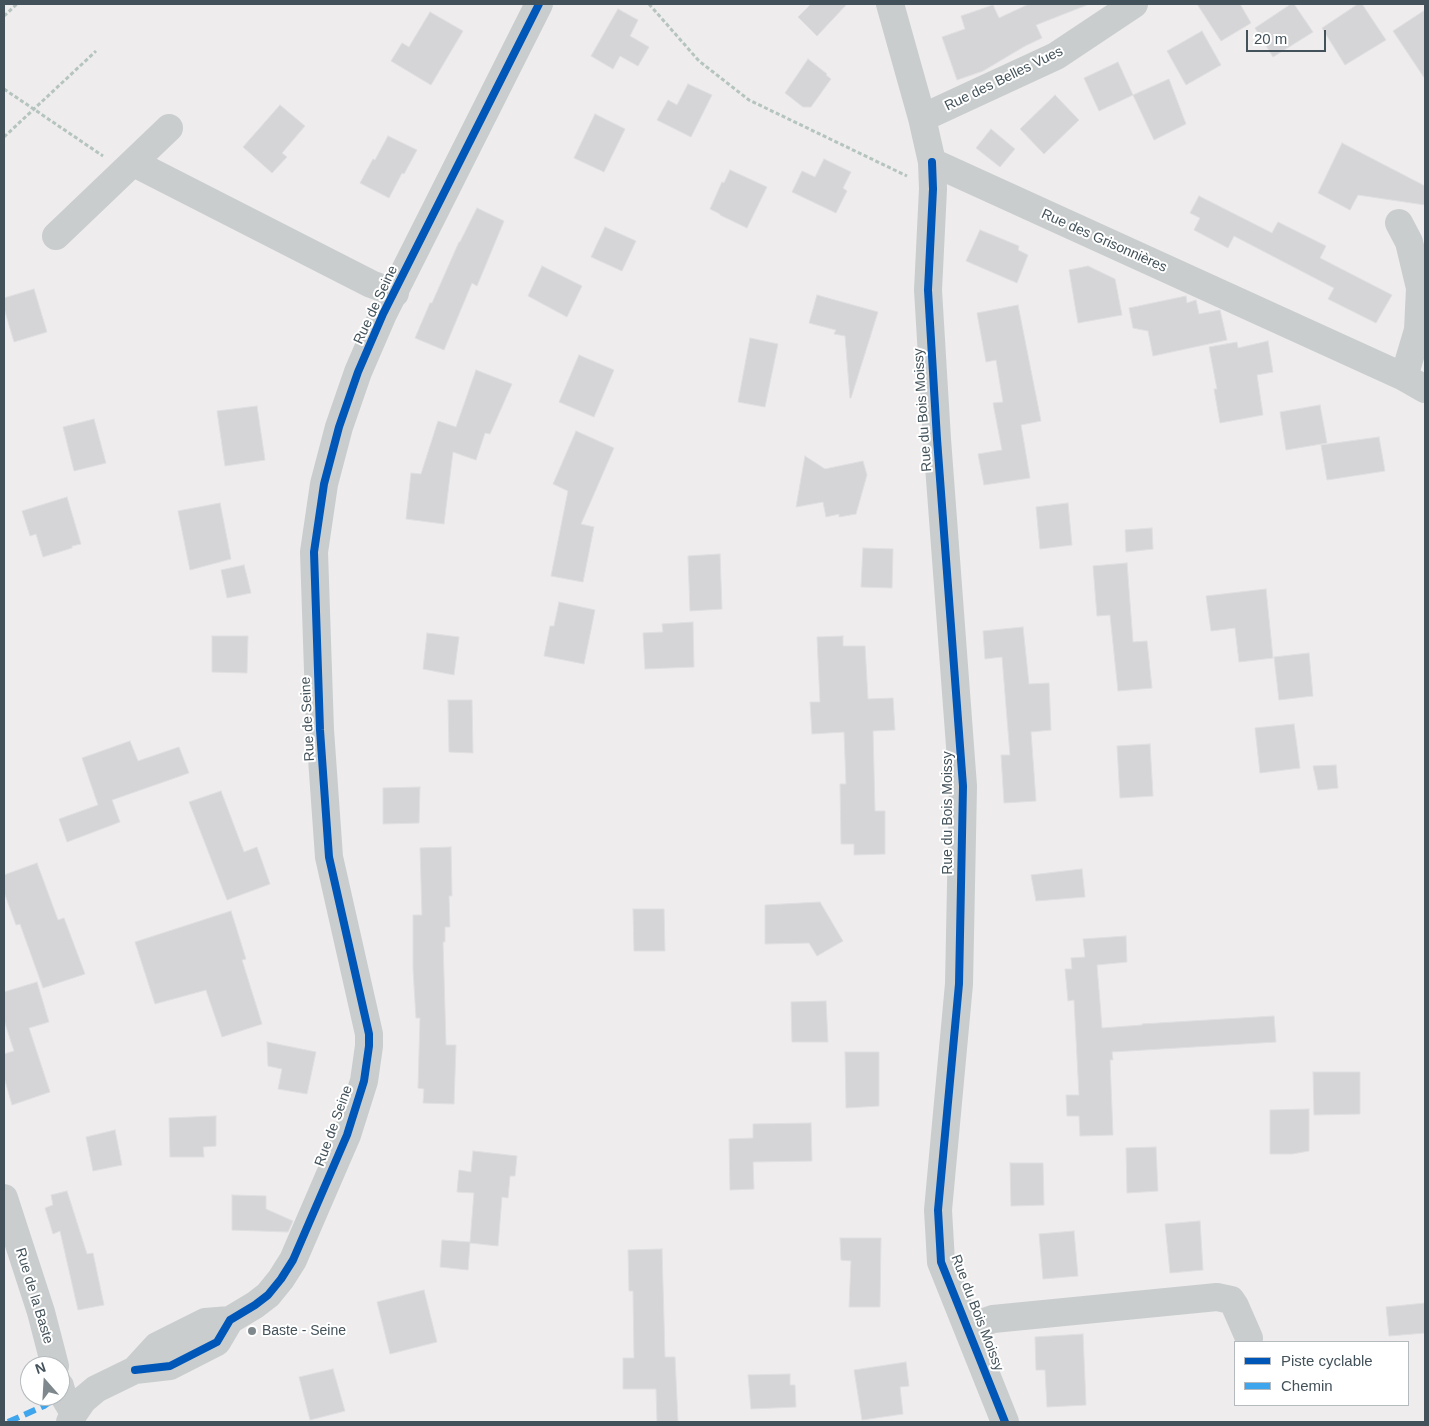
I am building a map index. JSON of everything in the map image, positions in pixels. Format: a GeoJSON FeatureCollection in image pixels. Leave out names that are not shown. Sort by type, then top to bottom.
{"type":"FeatureCollection","features":[{"type":"Feature","properties":{"kind":"street","name":"Rue de Seine"},"geometry":{"type":"LineString","coordinates":[[72,1417],[83,1400],[96,1389],[135,1370],[170,1366],[217,1342],[230,1320],[256,1305],[268,1295],[282,1279],[293,1260],[347,1135],[364,1081],[369,1034],[329,857],[320,730],[314,552],[324,484],[339,427],[358,372],[383,314],[539,4]]}},
{"type":"Feature","properties":{"kind":"street"},"geometry":{"type":"LineString","coordinates":[[890,4],[922,118],[932,162]]}},
{"type":"Feature","properties":{"kind":"street","name":"Rue des Belles Vues"},"geometry":{"type":"LineString","coordinates":[[922,118],[1056,56],[1134,4]]}},
{"type":"Feature","properties":{"kind":"street"},"geometry":{"type":"LineString","coordinates":[[56,236],[169,128]]}},
{"type":"Feature","properties":{"kind":"street","name":"Rue du Bois Moissy"},"geometry":{"type":"LineString","coordinates":[[932,162],[933,189],[928,290],[937,439],[963,786],[959,984],[938,1210],[941,1262],[1005,1422]]}},
{"type":"Feature","properties":{"kind":"street","name":"Rue des Grisonnières"},"geometry":{"type":"LineString","coordinates":[[932,162],[1414,383]]}},
{"type":"Feature","properties":{"kind":"street"},"geometry":{"type":"LineString","coordinates":[[134,163],[370,284],[394,293]]}},
{"type":"Feature","properties":{"kind":"street"},"geometry":{"type":"LineString","coordinates":[[1399,223],[1409,242],[1420,288],[1414,383]]}},
{"type":"Feature","properties":{"kind":"street","name":"Rue de la Baste"},"geometry":{"type":"LineString","coordinates":[[4,1198],[41,1312],[52,1356]]}},
{"type":"Feature","properties":{"kind":"street"},"geometry":{"type":"LineString","coordinates":[[968,1328],[994,1319],[1218,1297],[1231,1300],[1249,1338]]}},
{"type":"Feature","properties":{"kind":"path"},"geometry":{"type":"LineString","coordinates":[[4,16],[17,4]]}},
{"type":"Feature","properties":{"kind":"path"},"geometry":{"type":"LineString","coordinates":[[649,4],[699,61],[749,100],[933,189]]}},
{"type":"Feature","properties":{"kind":"path"},"geometry":{"type":"LineString","coordinates":[[4,137],[96,51]]}},
{"type":"Feature","properties":{"kind":"path"},"geometry":{"type":"LineString","coordinates":[[4,89],[106,158],[134,163]]}},
{"type":"Feature","properties":{"kind":"building"},"geometry":{"type":"Polygon","coordinates":[[[811,4],[847,4],[817,36],[798,17],[811,4]]]}},
{"type":"Feature","properties":{"kind":"building"},"geometry":{"type":"Polygon","coordinates":[[[1029,4],[1087,5],[1036,25],[1042,38],[983,71],[957,80],[942,37],[965,29],[961,16],[993,5],[999,18],[1029,4]]]}},
{"type":"Feature","properties":{"kind":"building"},"geometry":{"type":"Polygon","coordinates":[[[1197,4],[1240,4],[1251,23],[1221,41],[1197,4]]]}},
{"type":"Feature","properties":{"kind":"building"},"geometry":{"type":"Polygon","coordinates":[[[1291,4],[1294,4],[1313,32],[1273,57],[1255,28],[1291,4]]]}},
{"type":"Feature","properties":{"kind":"building"},"geometry":{"type":"Polygon","coordinates":[[[1358,4],[1362,4],[1386,40],[1345,65],[1322,28],[1358,4]]]}},
{"type":"Feature","properties":{"kind":"building"},"geometry":{"type":"Polygon","coordinates":[[[618,9],[638,20],[630,36],[649,47],[638,66],[620,56],[613,69],[591,56],[618,9]]]}},
{"type":"Feature","properties":{"kind":"building"},"geometry":{"type":"Polygon","coordinates":[[[1425,10],[1425,79],[1393,31],[1425,10]]]}},
{"type":"Feature","properties":{"kind":"building"},"geometry":{"type":"Polygon","coordinates":[[[430,12],[463,31],[431,85],[391,61],[402,43],[409,47],[430,12]]]}},
{"type":"Feature","properties":{"kind":"building"},"geometry":{"type":"Polygon","coordinates":[[[1202,31],[1221,65],[1186,85],[1167,51],[1202,31]]]}},
{"type":"Feature","properties":{"kind":"building"},"geometry":{"type":"Polygon","coordinates":[[[808,59],[831,79],[811,107],[803,107],[785,93],[808,59]]]}},
{"type":"Feature","properties":{"kind":"building"},"geometry":{"type":"Polygon","coordinates":[[[1118,62],[1133,95],[1099,111],[1084,78],[1118,62]]]}},
{"type":"Feature","properties":{"kind":"building"},"geometry":{"type":"Polygon","coordinates":[[[1169,79],[1186,124],[1154,140],[1133,95],[1169,79]]]}},
{"type":"Feature","properties":{"kind":"building"},"geometry":{"type":"Polygon","coordinates":[[[688,84],[712,95],[691,137],[657,120],[668,100],[677,105],[688,84]]]}},
{"type":"Feature","properties":{"kind":"building"},"geometry":{"type":"Polygon","coordinates":[[[1055,95],[1079,120],[1044,154],[1020,129],[1055,95]]]}},
{"type":"Feature","properties":{"kind":"building"},"geometry":{"type":"Polygon","coordinates":[[[280,105],[305,126],[282,153],[287,157],[272,173],[243,147],[280,105]]]}},
{"type":"Feature","properties":{"kind":"building"},"geometry":{"type":"Polygon","coordinates":[[[595,114],[625,129],[604,172],[574,158],[595,114]]]}},
{"type":"Feature","properties":{"kind":"building"},"geometry":{"type":"Polygon","coordinates":[[[991,129],[1015,149],[1000,167],[976,148],[991,129]]]}},
{"type":"Feature","properties":{"kind":"building"},"geometry":{"type":"Polygon","coordinates":[[[388,136],[417,150],[389,198],[360,183],[388,136]]]}},
{"type":"Feature","properties":{"kind":"building"},"geometry":{"type":"Polygon","coordinates":[[[1342,143],[1425,186],[1425,205],[1358,195],[1350,210],[1318,193],[1342,143]]]}},
{"type":"Feature","properties":{"kind":"building"},"geometry":{"type":"Polygon","coordinates":[[[824,159],[851,172],[843,188],[847,191],[836,213],[792,192],[802,171],[815,177],[824,159]]]}},
{"type":"Feature","properties":{"kind":"building"},"geometry":{"type":"Polygon","coordinates":[[[730,170],[767,187],[747,228],[710,209],[722,182],[724,183],[730,170]]]}},
{"type":"Feature","properties":{"kind":"building"},"geometry":{"type":"Polygon","coordinates":[[[1199,196],[1272,233],[1278,222],[1326,246],[1320,258],[1392,295],[1376,323],[1328,299],[1334,288],[1234,236],[1228,248],[1194,230],[1200,218],[1190,213],[1199,196]]]}},
{"type":"Feature","properties":{"kind":"building"},"geometry":{"type":"Polygon","coordinates":[[[477,208],[504,221],[477,286],[472,283],[444,350],[415,338],[459,242],[477,208]]]}},
{"type":"Feature","properties":{"kind":"building"},"geometry":{"type":"Polygon","coordinates":[[[605,227],[636,241],[622,271],[591,257],[605,227]]]}},
{"type":"Feature","properties":{"kind":"building"},"geometry":{"type":"Polygon","coordinates":[[[980,230],[1019,246],[1018,250],[1028,255],[1017,283],[966,261],[980,230]]]}},
{"type":"Feature","properties":{"kind":"building"},"geometry":{"type":"Polygon","coordinates":[[[542,266],[582,286],[567,317],[528,296],[542,266]]]}},
{"type":"Feature","properties":{"kind":"building"},"geometry":{"type":"Polygon","coordinates":[[[1088,266],[1115,279],[1122,315],[1078,323],[1069,270],[1088,266]]]}},
{"type":"Feature","properties":{"kind":"building"},"geometry":{"type":"Polygon","coordinates":[[[34,289],[47,332],[14,342],[4,308],[4,298],[34,289]]]}},
{"type":"Feature","properties":{"kind":"building"},"geometry":{"type":"Polygon","coordinates":[[[817,295],[878,312],[851,398],[845,336],[834,334],[836,330],[809,323],[817,295]]]}},
{"type":"Feature","properties":{"kind":"building"},"geometry":{"type":"Polygon","coordinates":[[[1186,296],[1187,303],[1196,300],[1199,314],[1220,310],[1227,340],[1153,356],[1148,331],[1133,328],[1129,308],[1186,296]]]}},
{"type":"Feature","properties":{"kind":"building"},"geometry":{"type":"Polygon","coordinates":[[[1018,305],[1041,421],[1021,425],[1030,478],[984,485],[978,454],[1002,450],[993,403],[1003,402],[996,360],[986,362],[977,313],[1018,305]]]}},
{"type":"Feature","properties":{"kind":"building"},"geometry":{"type":"Polygon","coordinates":[[[750,338],[778,344],[765,407],[738,402],[750,338]]]}},
{"type":"Feature","properties":{"kind":"building"},"geometry":{"type":"Polygon","coordinates":[[[1268,341],[1273,372],[1257,375],[1263,415],[1220,423],[1214,389],[1217,389],[1209,347],[1237,342],[1238,348],[1268,341]]]}},
{"type":"Feature","properties":{"kind":"building"},"geometry":{"type":"Polygon","coordinates":[[[579,355],[614,370],[594,417],[559,402],[579,355]]]}},
{"type":"Feature","properties":{"kind":"building"},"geometry":{"type":"Polygon","coordinates":[[[476,370],[512,384],[490,434],[485,433],[476,460],[453,452],[444,524],[406,519],[411,473],[421,474],[438,421],[456,427],[476,370]]]}},
{"type":"Feature","properties":{"kind":"building"},"geometry":{"type":"Polygon","coordinates":[[[1320,405],[1327,443],[1286,450],[1280,412],[1320,405]]]}},
{"type":"Feature","properties":{"kind":"building"},"geometry":{"type":"Polygon","coordinates":[[[257,406],[265,460],[225,466],[217,411],[257,406]]]}},
{"type":"Feature","properties":{"kind":"building"},"geometry":{"type":"Polygon","coordinates":[[[94,419],[106,463],[74,471],[63,427],[94,419]]]}},
{"type":"Feature","properties":{"kind":"building"},"geometry":{"type":"Polygon","coordinates":[[[576,431],[614,448],[581,524],[594,527],[583,582],[551,576],[568,491],[553,484],[576,431]]]}},
{"type":"Feature","properties":{"kind":"building"},"geometry":{"type":"Polygon","coordinates":[[[1379,437],[1385,471],[1327,480],[1321,445],[1379,437]]]}},
{"type":"Feature","properties":{"kind":"building"},"geometry":{"type":"Polygon","coordinates":[[[805,456],[825,469],[863,461],[867,475],[856,514],[839,517],[839,514],[826,517],[823,502],[796,507],[805,456]]]}},
{"type":"Feature","properties":{"kind":"building"},"geometry":{"type":"Polygon","coordinates":[[[67,497],[81,544],[43,557],[36,534],[30,536],[22,511],[67,497]]]}},
{"type":"Feature","properties":{"kind":"building"},"geometry":{"type":"Polygon","coordinates":[[[220,503],[231,559],[190,570],[178,511],[220,503]]]}},
{"type":"Feature","properties":{"kind":"building"},"geometry":{"type":"Polygon","coordinates":[[[1068,503],[1072,545],[1040,549],[1036,507],[1068,503]]]}},
{"type":"Feature","properties":{"kind":"building"},"geometry":{"type":"Polygon","coordinates":[[[1152,528],[1153,549],[1126,552],[1125,530],[1152,528]]]}},
{"type":"Feature","properties":{"kind":"building"},"geometry":{"type":"Polygon","coordinates":[[[863,548],[893,549],[892,588],[861,587],[863,548]]]}},
{"type":"Feature","properties":{"kind":"building"},"geometry":{"type":"Polygon","coordinates":[[[720,554],[722,609],[690,611],[688,556],[720,554]]]}},
{"type":"Feature","properties":{"kind":"building"},"geometry":{"type":"Polygon","coordinates":[[[1127,563],[1133,642],[1147,641],[1152,688],[1118,691],[1110,615],[1097,616],[1093,566],[1127,563]]]}},
{"type":"Feature","properties":{"kind":"building"},"geometry":{"type":"Polygon","coordinates":[[[244,565],[251,593],[227,598],[221,570],[244,565]]]}},
{"type":"Feature","properties":{"kind":"building"},"geometry":{"type":"Polygon","coordinates":[[[1266,589],[1273,658],[1239,662],[1235,628],[1211,631],[1206,596],[1266,589]]]}},
{"type":"Feature","properties":{"kind":"building"},"geometry":{"type":"Polygon","coordinates":[[[559,602],[595,610],[584,664],[544,656],[550,626],[554,626],[559,602]]]}},
{"type":"Feature","properties":{"kind":"building"},"geometry":{"type":"Polygon","coordinates":[[[693,622],[694,667],[645,669],[643,633],[663,632],[662,624],[693,622]]]}},
{"type":"Feature","properties":{"kind":"building"},"geometry":{"type":"Polygon","coordinates":[[[1023,627],[1029,684],[1049,683],[1051,730],[1031,732],[1036,801],[1004,803],[1001,755],[1010,755],[1002,657],[985,659],[983,631],[1023,627]]]}},
{"type":"Feature","properties":{"kind":"building"},"geometry":{"type":"Polygon","coordinates":[[[427,633],[459,637],[454,675],[423,669],[427,633]]]}},
{"type":"Feature","properties":{"kind":"building"},"geometry":{"type":"Polygon","coordinates":[[[212,636],[248,636],[247,673],[212,672],[212,636]]]}},
{"type":"Feature","properties":{"kind":"building"},"geometry":{"type":"Polygon","coordinates":[[[843,636],[843,646],[865,646],[868,699],[893,698],[895,730],[873,731],[875,811],[885,811],[885,854],[854,855],[854,844],[841,844],[840,784],[846,784],[844,732],[812,734],[810,702],[820,702],[817,637],[843,636]]]}},
{"type":"Feature","properties":{"kind":"building"},"geometry":{"type":"Polygon","coordinates":[[[1309,653],[1313,696],[1279,700],[1274,657],[1309,653]]]}},
{"type":"Feature","properties":{"kind":"building"},"geometry":{"type":"Polygon","coordinates":[[[448,700],[472,700],[473,753],[449,752],[448,700]]]}},
{"type":"Feature","properties":{"kind":"building"},"geometry":{"type":"Polygon","coordinates":[[[1294,724],[1300,768],[1260,773],[1255,728],[1294,724]]]}},
{"type":"Feature","properties":{"kind":"building"},"geometry":{"type":"Polygon","coordinates":[[[130,741],[138,761],[179,747],[189,773],[112,800],[120,822],[67,842],[59,819],[98,805],[82,758],[130,741]]]}},
{"type":"Feature","properties":{"kind":"building"},"geometry":{"type":"Polygon","coordinates":[[[1150,744],[1153,796],[1120,798],[1117,746],[1150,744]]]}},
{"type":"Feature","properties":{"kind":"building"},"geometry":{"type":"Polygon","coordinates":[[[1336,765],[1338,788],[1318,790],[1313,766],[1336,765]]]}},
{"type":"Feature","properties":{"kind":"building"},"geometry":{"type":"Polygon","coordinates":[[[420,787],[419,823],[383,824],[383,788],[420,787]]]}},
{"type":"Feature","properties":{"kind":"building"},"geometry":{"type":"Polygon","coordinates":[[[221,791],[244,852],[257,847],[270,884],[227,900],[189,802],[221,791]]]}},
{"type":"Feature","properties":{"kind":"building"},"geometry":{"type":"Polygon","coordinates":[[[451,847],[452,896],[449,896],[450,927],[445,927],[445,942],[443,942],[446,1045],[456,1045],[454,1104],[423,1103],[424,1089],[418,1088],[420,1018],[416,1018],[413,969],[413,915],[422,915],[420,848],[451,847]]]}},
{"type":"Feature","properties":{"kind":"building"},"geometry":{"type":"Polygon","coordinates":[[[37,863],[58,920],[64,918],[85,974],[43,988],[20,924],[16,925],[4,892],[4,875],[37,863]]]}},
{"type":"Feature","properties":{"kind":"building"},"geometry":{"type":"Polygon","coordinates":[[[1082,869],[1085,897],[1036,901],[1031,875],[1082,869]]]}},
{"type":"Feature","properties":{"kind":"building"},"geometry":{"type":"Polygon","coordinates":[[[820,902],[843,941],[817,956],[809,943],[765,944],[765,905],[820,902]]]}},
{"type":"Feature","properties":{"kind":"building"},"geometry":{"type":"Polygon","coordinates":[[[633,909],[664,909],[665,951],[634,951],[633,909]]]}},
{"type":"Feature","properties":{"kind":"building"},"geometry":{"type":"Polygon","coordinates":[[[231,911],[246,959],[242,960],[262,1024],[222,1037],[206,990],[155,1004],[135,942],[231,911]]]}},
{"type":"Feature","properties":{"kind":"building"},"geometry":{"type":"Polygon","coordinates":[[[1126,936],[1127,962],[1097,965],[1102,1028],[1274,1016],[1276,1042],[1112,1052],[1113,1060],[1110,1060],[1113,1135],[1080,1136],[1079,1116],[1067,1116],[1066,1095],[1079,1095],[1074,1000],[1068,1001],[1065,969],[1072,969],[1071,958],[1085,957],[1083,939],[1126,936]]]}},
{"type":"Feature","properties":{"kind":"building"},"geometry":{"type":"Polygon","coordinates":[[[37,982],[49,1022],[29,1028],[50,1092],[12,1105],[4,1077],[4,1054],[14,1051],[4,1020],[4,992],[37,982]]]}},
{"type":"Feature","properties":{"kind":"building"},"geometry":{"type":"Polygon","coordinates":[[[826,1001],[828,1042],[792,1042],[791,1002],[826,1001]]]}},
{"type":"Feature","properties":{"kind":"building"},"geometry":{"type":"Polygon","coordinates":[[[267,1042],[316,1052],[307,1094],[278,1089],[282,1069],[268,1066],[267,1042]]]}},
{"type":"Feature","properties":{"kind":"building"},"geometry":{"type":"Polygon","coordinates":[[[845,1052],[879,1052],[879,1106],[846,1108],[845,1052]]]}},
{"type":"Feature","properties":{"kind":"building"},"geometry":{"type":"Polygon","coordinates":[[[1313,1072],[1360,1072],[1360,1114],[1314,1115],[1313,1072]]]}},
{"type":"Feature","properties":{"kind":"building"},"geometry":{"type":"Polygon","coordinates":[[[1309,1109],[1309,1151],[1292,1154],[1270,1154],[1270,1110],[1309,1109]]]}},
{"type":"Feature","properties":{"kind":"building"},"geometry":{"type":"Polygon","coordinates":[[[216,1116],[216,1146],[203,1147],[204,1157],[170,1157],[169,1118],[216,1116]]]}},
{"type":"Feature","properties":{"kind":"building"},"geometry":{"type":"Polygon","coordinates":[[[811,1123],[812,1161],[753,1162],[754,1189],[730,1190],[729,1139],[753,1138],[753,1124],[811,1123]]]}},
{"type":"Feature","properties":{"kind":"building"},"geometry":{"type":"Polygon","coordinates":[[[115,1130],[122,1165],[93,1171],[86,1137],[115,1130]]]}},
{"type":"Feature","properties":{"kind":"building"},"geometry":{"type":"Polygon","coordinates":[[[1156,1147],[1158,1191],[1127,1193],[1126,1148],[1156,1147]]]}},
{"type":"Feature","properties":{"kind":"building"},"geometry":{"type":"Polygon","coordinates":[[[473,1151],[517,1156],[515,1176],[510,1176],[508,1198],[502,1197],[498,1246],[470,1243],[468,1270],[440,1267],[442,1240],[470,1242],[474,1193],[457,1192],[459,1170],[471,1172],[473,1151]]]}},
{"type":"Feature","properties":{"kind":"building"},"geometry":{"type":"Polygon","coordinates":[[[1010,1163],[1043,1163],[1044,1205],[1011,1206],[1010,1163]]]}},
{"type":"Feature","properties":{"kind":"building"},"geometry":{"type":"Polygon","coordinates":[[[67,1191],[87,1254],[93,1253],[104,1305],[78,1310],[60,1231],[53,1234],[45,1208],[53,1205],[51,1195],[67,1191]]]}},
{"type":"Feature","properties":{"kind":"building"},"geometry":{"type":"Polygon","coordinates":[[[232,1195],[266,1196],[266,1209],[293,1221],[288,1232],[232,1230],[232,1195]]]}},
{"type":"Feature","properties":{"kind":"building"},"geometry":{"type":"Polygon","coordinates":[[[1200,1221],[1203,1270],[1170,1273],[1165,1224],[1200,1221]]]}},
{"type":"Feature","properties":{"kind":"building"},"geometry":{"type":"Polygon","coordinates":[[[1074,1231],[1078,1276],[1043,1279],[1039,1234],[1074,1231]]]}},
{"type":"Feature","properties":{"kind":"building"},"geometry":{"type":"Polygon","coordinates":[[[840,1238],[881,1238],[880,1307],[849,1307],[851,1261],[841,1260],[840,1238]]]}},
{"type":"Feature","properties":{"kind":"building"},"geometry":{"type":"Polygon","coordinates":[[[662,1249],[665,1357],[675,1357],[678,1422],[657,1422],[656,1389],[623,1389],[623,1358],[634,1358],[633,1291],[629,1291],[628,1250],[662,1249]]]}},
{"type":"Feature","properties":{"kind":"building"},"geometry":{"type":"Polygon","coordinates":[[[424,1290],[437,1342],[390,1354],[377,1302],[424,1290]]]}},
{"type":"Feature","properties":{"kind":"building"},"geometry":{"type":"Polygon","coordinates":[[[1425,1303],[1425,1333],[1389,1336],[1386,1307],[1425,1303]]]}},
{"type":"Feature","properties":{"kind":"building"},"geometry":{"type":"Polygon","coordinates":[[[1083,1334],[1086,1405],[1047,1407],[1045,1370],[1036,1370],[1035,1337],[1083,1334]]]}},
{"type":"Feature","properties":{"kind":"building"},"geometry":{"type":"Polygon","coordinates":[[[906,1362],[909,1386],[900,1387],[903,1414],[862,1420],[854,1370],[906,1362]]]}},
{"type":"Feature","properties":{"kind":"building"},"geometry":{"type":"Polygon","coordinates":[[[333,1369],[345,1411],[310,1420],[299,1377],[333,1369]]]}},
{"type":"Feature","properties":{"kind":"building"},"geometry":{"type":"Polygon","coordinates":[[[790,1374],[790,1385],[795,1385],[796,1407],[751,1409],[748,1375],[790,1374]]]}},
{"type":"Feature","properties":{"kind":"marked path"},"geometry":{"type":"LineString","coordinates":[[8,1422],[44,1406]]}},
{"type":"Feature","properties":{"kind":"cycle path"},"geometry":{"type":"LineString","coordinates":[[135,1370],[170,1366],[217,1342],[230,1320],[268,1295],[281,1279],[293,1260],[347,1135],[364,1081],[369,1034],[329,857],[320,730],[314,552],[324,484],[339,427],[358,372],[383,314],[539,4]]}},
{"type":"Feature","properties":{"kind":"cycle path"},"geometry":{"type":"LineString","coordinates":[[932,162],[933,189],[928,290],[937,439],[963,786],[959,984],[938,1210],[941,1262],[1005,1422]]}},
{"type":"Feature","properties":{"kind":"place","name":"Baste - Seine"},"geometry":{"type":"Point","coordinates":[252,1331]}}]}
